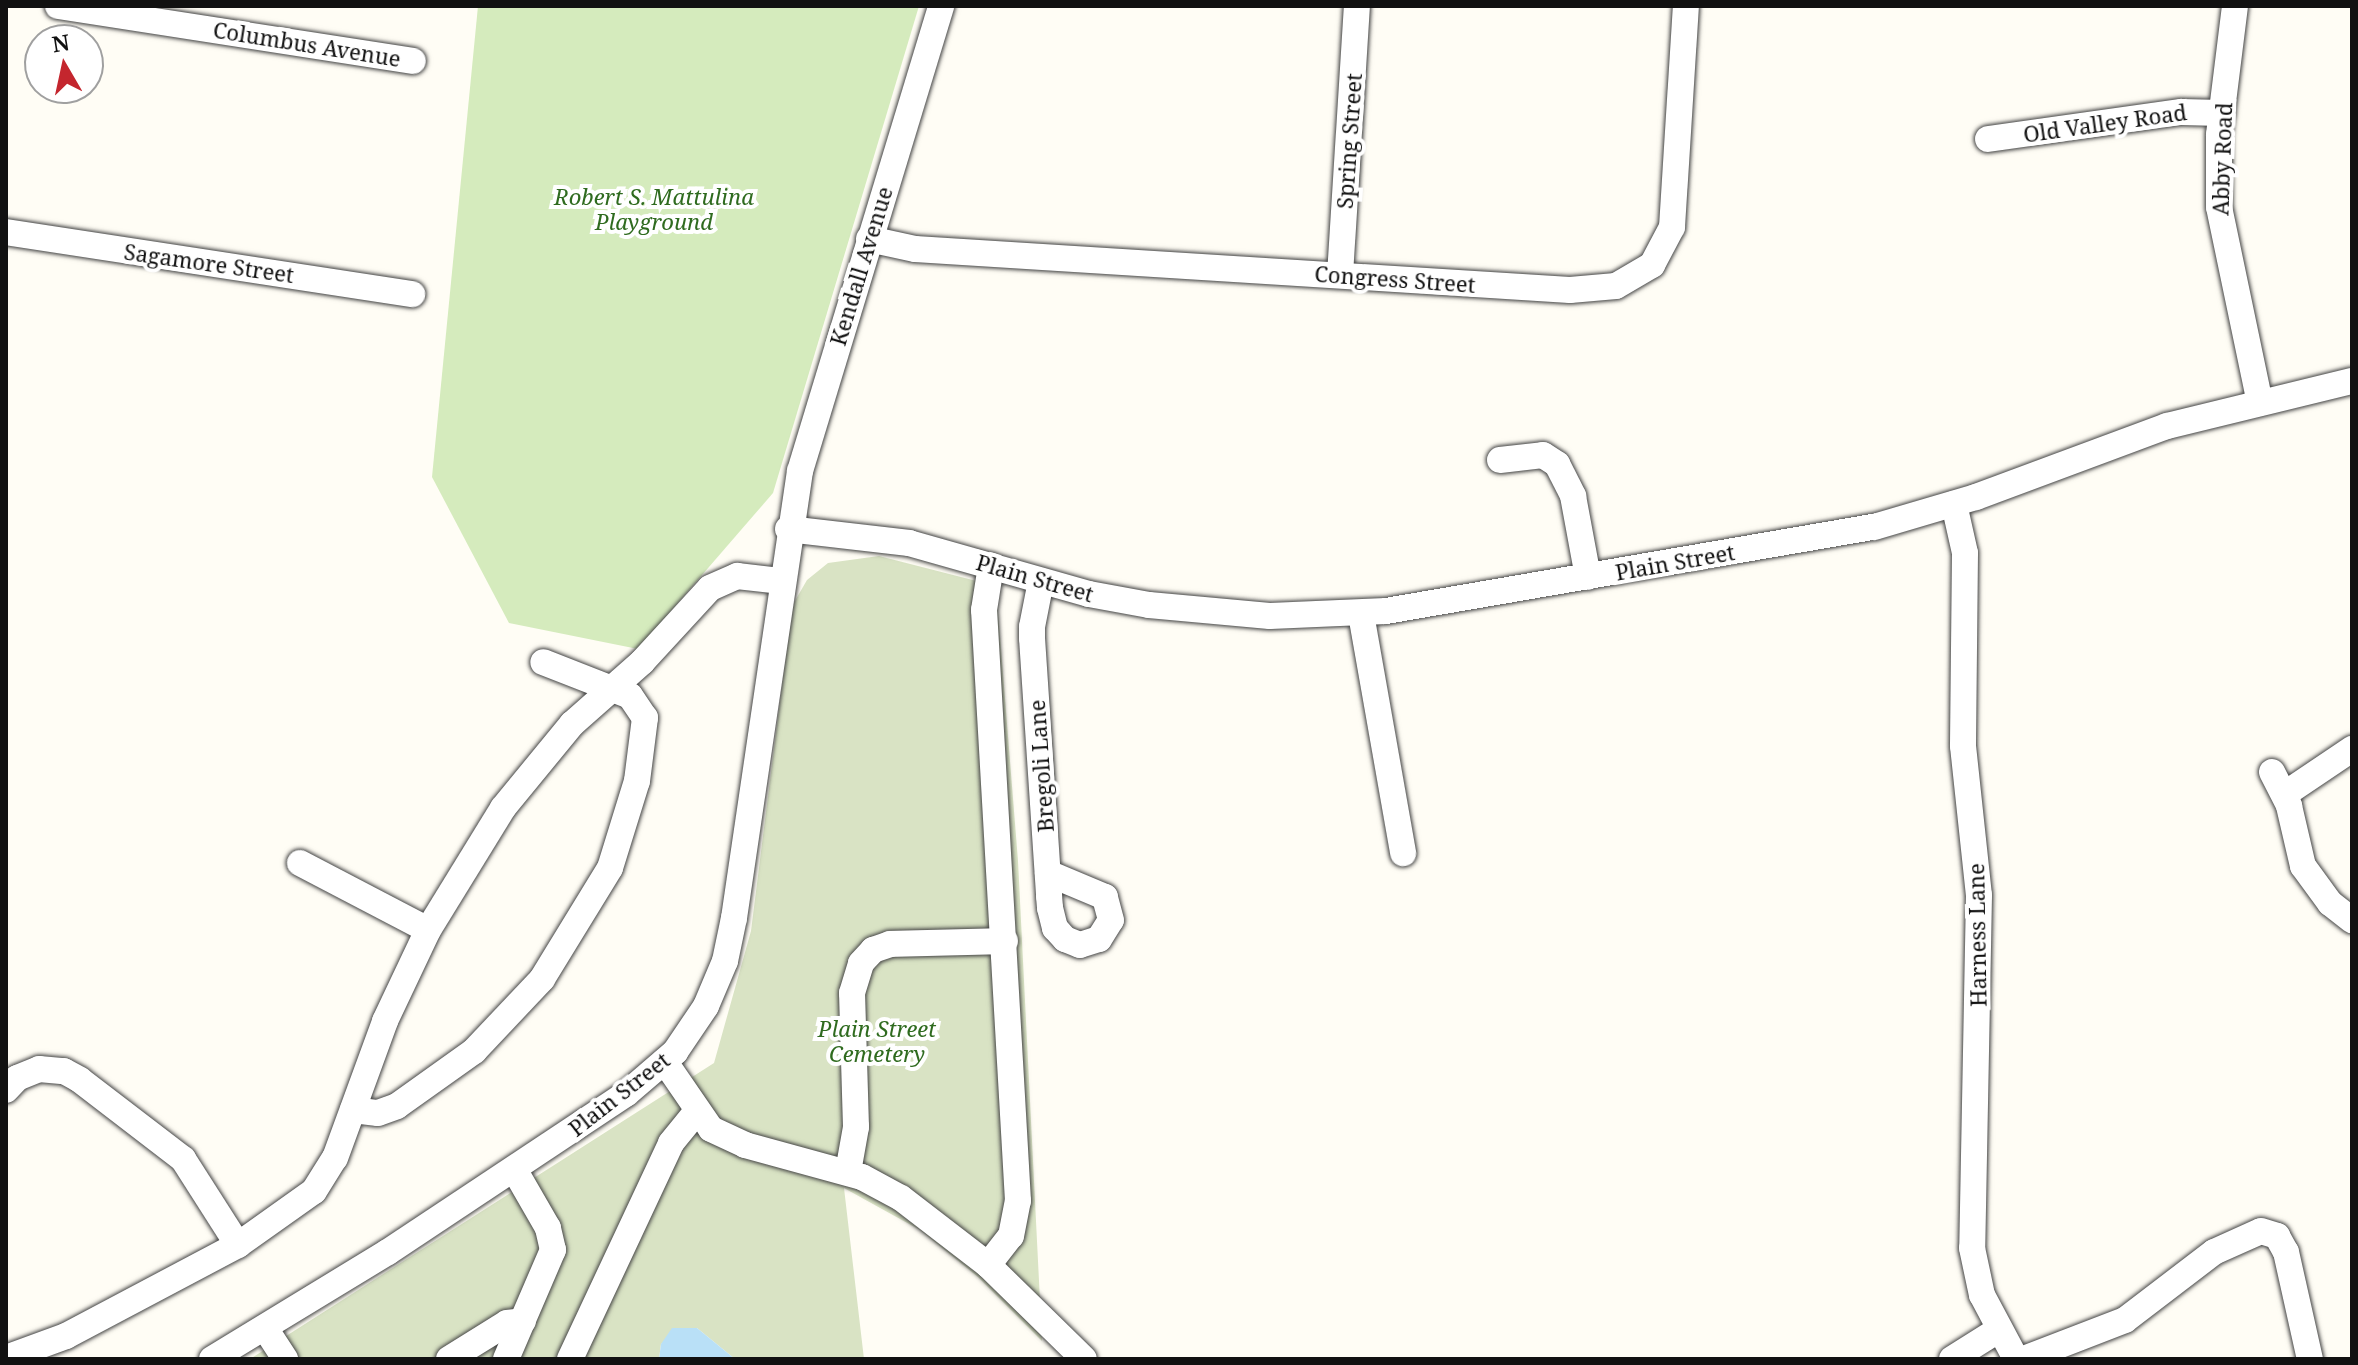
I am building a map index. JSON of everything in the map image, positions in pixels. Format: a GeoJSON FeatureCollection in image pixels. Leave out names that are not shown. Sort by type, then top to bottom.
{"type":"FeatureCollection","features":[{"type":"Feature","properties":{"kind":"street","name":"Columbus Avenue"},"geometry":{"type":"LineString","coordinates":[[58,6],[413,61]]}},
{"type":"Feature","properties":{"kind":"street","name":"Kendall Avenue"},"geometry":{"type":"LineString","coordinates":[[788,529],[812,423],[941,6]]}},
{"type":"Feature","properties":{"kind":"street","name":"Spring Street"},"geometry":{"type":"LineString","coordinates":[[1340,275],[1357,6]]}},
{"type":"Feature","properties":{"kind":"street","name":"Congress Street"},"geometry":{"type":"LineString","coordinates":[[869,239],[915,249],[1585,291],[1616,286],[1641,274],[1661,254],[1672,227],[1686,6]]}},
{"type":"Feature","properties":{"kind":"street","name":"Abby Road"},"geometry":{"type":"LineString","coordinates":[[2235,6],[2222,113],[2221,234],[2260,403]]}},
{"type":"Feature","properties":{"kind":"street","name":"Old Valley Road"},"geometry":{"type":"LineString","coordinates":[[1988,139],[2181,112],[2222,113]]}},
{"type":"Feature","properties":{"kind":"street","name":"Sagamore Street"},"geometry":{"type":"LineString","coordinates":[[6,232],[412,294]]}},
{"type":"Feature","properties":{"kind":"street","name":"Plain Street"},"geometry":{"type":"LineString","coordinates":[[212,1359],[514,1169],[665,1062],[706,1006],[727,952],[788,529],[909,543],[1108,598],[1231,614],[1361,614],[1854,531],[1954,504],[2146,433],[2352,381]]}},
{"type":"Feature","properties":{"kind":"street"},"geometry":{"type":"LineString","coordinates":[[1500,460],[1543,455],[1557,464],[1573,496],[1588,577]]}},
{"type":"Feature","properties":{"kind":"street","name":"Harness Lane"},"geometry":{"type":"LineString","coordinates":[[1954,504],[1965,553],[1963,746],[1979,895],[1972,1248],[1982,1295],[2016,1359]]}},
{"type":"Feature","properties":{"kind":"street"},"geometry":{"type":"LineString","coordinates":[[988,1265],[1011,1236],[1018,1201],[984,610],[991,566]]}},
{"type":"Feature","properties":{"kind":"street"},"geometry":{"type":"LineString","coordinates":[[6,1358],[66,1336],[238,1245],[314,1191],[335,1158],[428,930],[503,808],[572,724],[717,582],[737,576],[780,581]]}},
{"type":"Feature","properties":{"kind":"street","name":"Bregoli Lane"},"geometry":{"type":"LineString","coordinates":[[1041,581],[1032,627],[1048,873],[1055,928],[1074,943],[1089,944],[1103,936],[1111,920],[1110,906],[1097,889],[1048,873]]}},
{"type":"Feature","properties":{"kind":"street"},"geometry":{"type":"LineString","coordinates":[[1361,614],[1403,853]]}},
{"type":"Feature","properties":{"kind":"street"},"geometry":{"type":"LineString","coordinates":[[353,1110],[369,1113],[397,1106],[474,1051],[535,988],[592,905],[626,824],[645,738],[645,718],[637,703],[611,688],[543,662]]}},
{"type":"Feature","properties":{"kind":"street"},"geometry":{"type":"LineString","coordinates":[[2352,749],[2279,783],[2303,866],[2330,903],[2352,920]]}},
{"type":"Feature","properties":{"kind":"street"},"geometry":{"type":"LineString","coordinates":[[300,863],[428,930]]}},
{"type":"Feature","properties":{"kind":"street"},"geometry":{"type":"LineString","coordinates":[[848,1172],[856,1136],[852,993],[861,963],[873,950],[890,944],[1005,941]]}},
{"type":"Feature","properties":{"kind":"street"},"geometry":{"type":"LineString","coordinates":[[665,1062],[697,1111],[720,1135],[848,1172],[915,1207],[988,1265],[1084,1359]]}},
{"type":"Feature","properties":{"kind":"street"},"geometry":{"type":"LineString","coordinates":[[6,1090],[17,1078],[39,1069],[64,1071],[80,1080],[183,1159],[238,1245]]}},
{"type":"Feature","properties":{"kind":"street"},"geometry":{"type":"LineString","coordinates":[[570,1359],[671,1143],[697,1111]]}},
{"type":"Feature","properties":{"kind":"street"},"geometry":{"type":"LineString","coordinates":[[506,1359],[554,1241],[514,1169]]}},
{"type":"Feature","properties":{"kind":"street"},"geometry":{"type":"LineString","coordinates":[[2024,1359],[2112,1327],[2151,1303],[2214,1252],[2261,1231],[2277,1236],[2286,1252],[2310,1359]]}},
{"type":"Feature","properties":{"kind":"street"},"geometry":{"type":"LineString","coordinates":[[449,1359],[507,1323],[523,1321]]}},
{"type":"Feature","properties":{"kind":"street"},"geometry":{"type":"LineString","coordinates":[[265,1328],[285,1359]]}},
{"type":"Feature","properties":{"kind":"street"},"geometry":{"type":"LineString","coordinates":[[1952,1359],[1998,1330]]}},
{"type":"Feature","properties":{"kind":"green space","name":"Robert S. Mattulina Playground"},"geometry":{"type":"Polygon","coordinates":[[[478,6],[919,6],[773,493],[638,649],[509,623],[432,477],[478,6]]]}},
{"type":"Feature","properties":{"kind":"green space","name":"Plain Street Cemetery"},"geometry":{"type":"Polygon","coordinates":[[[879,556],[996,586],[1018,861],[1042,1341],[978,1277],[920,1230],[844,1188],[864,1359],[735,1359],[697,1328],[661,1344],[659,1359],[250,1359],[714,1063],[751,931],[792,606],[807,580],[828,563],[879,556]]]}},
{"type":"Feature","properties":{"kind":"water"},"geometry":{"type":"Polygon","coordinates":[[[672,1328],[697,1328],[735,1359],[659,1359],[661,1344],[672,1328]]]}}]}
